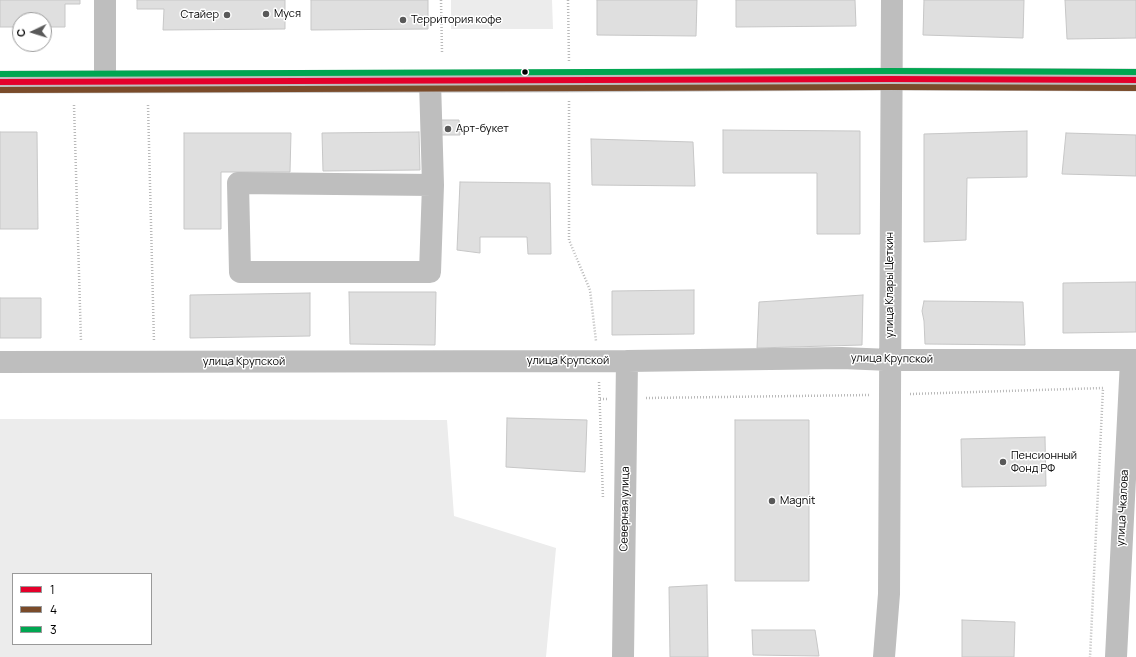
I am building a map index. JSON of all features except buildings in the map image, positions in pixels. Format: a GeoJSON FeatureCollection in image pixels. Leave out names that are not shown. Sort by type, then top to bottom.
{"type":"FeatureCollection","features":[{"type":"Feature","properties":{"kind":"street"},"geometry":{"type":"LineString","coordinates":[[104,0],[105,82]]}},
{"type":"Feature","properties":{"kind":"street","name":"улица Клары Цеткин"},"geometry":{"type":"LineString","coordinates":[[884,657],[888,594],[892,0]]}},
{"type":"Feature","properties":{"kind":"street"},"geometry":{"type":"LineString","coordinates":[[0,82],[891,78],[1136,80]]}},
{"type":"Feature","properties":{"kind":"street"},"geometry":{"type":"LineString","coordinates":[[430,81],[433,184],[430,272],[240,272],[238,183],[433,184]]}},
{"type":"Feature","properties":{"kind":"street","name":"улица Крупской"},"geometry":{"type":"LineString","coordinates":[[0,362],[627,361],[842,358],[890,360],[1133,360]]}},
{"type":"Feature","properties":{"kind":"street","name":"улица Чкалова"},"geometry":{"type":"LineString","coordinates":[[1116,657],[1133,360]]}},
{"type":"Feature","properties":{"kind":"street","name":"Северная улица"},"geometry":{"type":"LineString","coordinates":[[623,657],[627,361]]}},
{"type":"Feature","properties":{"kind":"path"},"geometry":{"type":"LineString","coordinates":[[441,0],[442,52]]}},
{"type":"Feature","properties":{"kind":"path"},"geometry":{"type":"LineString","coordinates":[[568,0],[569,55]]}},
{"type":"Feature","properties":{"kind":"path"},"geometry":{"type":"LineString","coordinates":[[74,105],[82,362]]}},
{"type":"Feature","properties":{"kind":"path"},"geometry":{"type":"LineString","coordinates":[[148,105],[155,362]]}},
{"type":"Feature","properties":{"kind":"path"},"geometry":{"type":"LineString","coordinates":[[600,399],[890,394],[1103,388],[1090,657]]}},
{"type":"Feature","properties":{"kind":"shaded area"},"geometry":{"type":"Polygon","coordinates":[[[451,0],[552,0],[553,29],[451,29],[451,0]]]}},
{"type":"Feature","properties":{"kind":"shaded area"},"geometry":{"type":"Polygon","coordinates":[[[0,419],[447,420],[454,516],[556,548],[546,657],[0,657],[0,419]]]}},
{"type":"Feature","properties":{"kind":"transit line","name":"3"},"geometry":{"type":"LineString","coordinates":[[0,74],[891,71],[1136,72]]}},
{"type":"Feature","properties":{"kind":"transit line","name":"1"},"geometry":{"type":"LineString","coordinates":[[0,82],[891,79],[1136,80]]}},
{"type":"Feature","properties":{"kind":"transit line","name":"4"},"geometry":{"type":"LineString","coordinates":[[0,90],[891,87],[1136,88]]}},
{"type":"Feature","properties":{"kind":"place","name":"Муся"},"geometry":{"type":"Point","coordinates":[266,14]}},
{"type":"Feature","properties":{"kind":"place","name":"Стайер"},"geometry":{"type":"Point","coordinates":[227,15]}},
{"type":"Feature","properties":{"kind":"place","name":"Территория кофе"},"geometry":{"type":"Point","coordinates":[403,20]}},
{"type":"Feature","properties":{"kind":"place","name":"Арт-букет"},"geometry":{"type":"Point","coordinates":[448,129]}},
{"type":"Feature","properties":{"kind":"place","name":"Пенсионный Фонд РФ"},"geometry":{"type":"Point","coordinates":[1003,462]}},
{"type":"Feature","properties":{"kind":"place","name":"Magnit"},"geometry":{"type":"Point","coordinates":[772,501]}}]}
